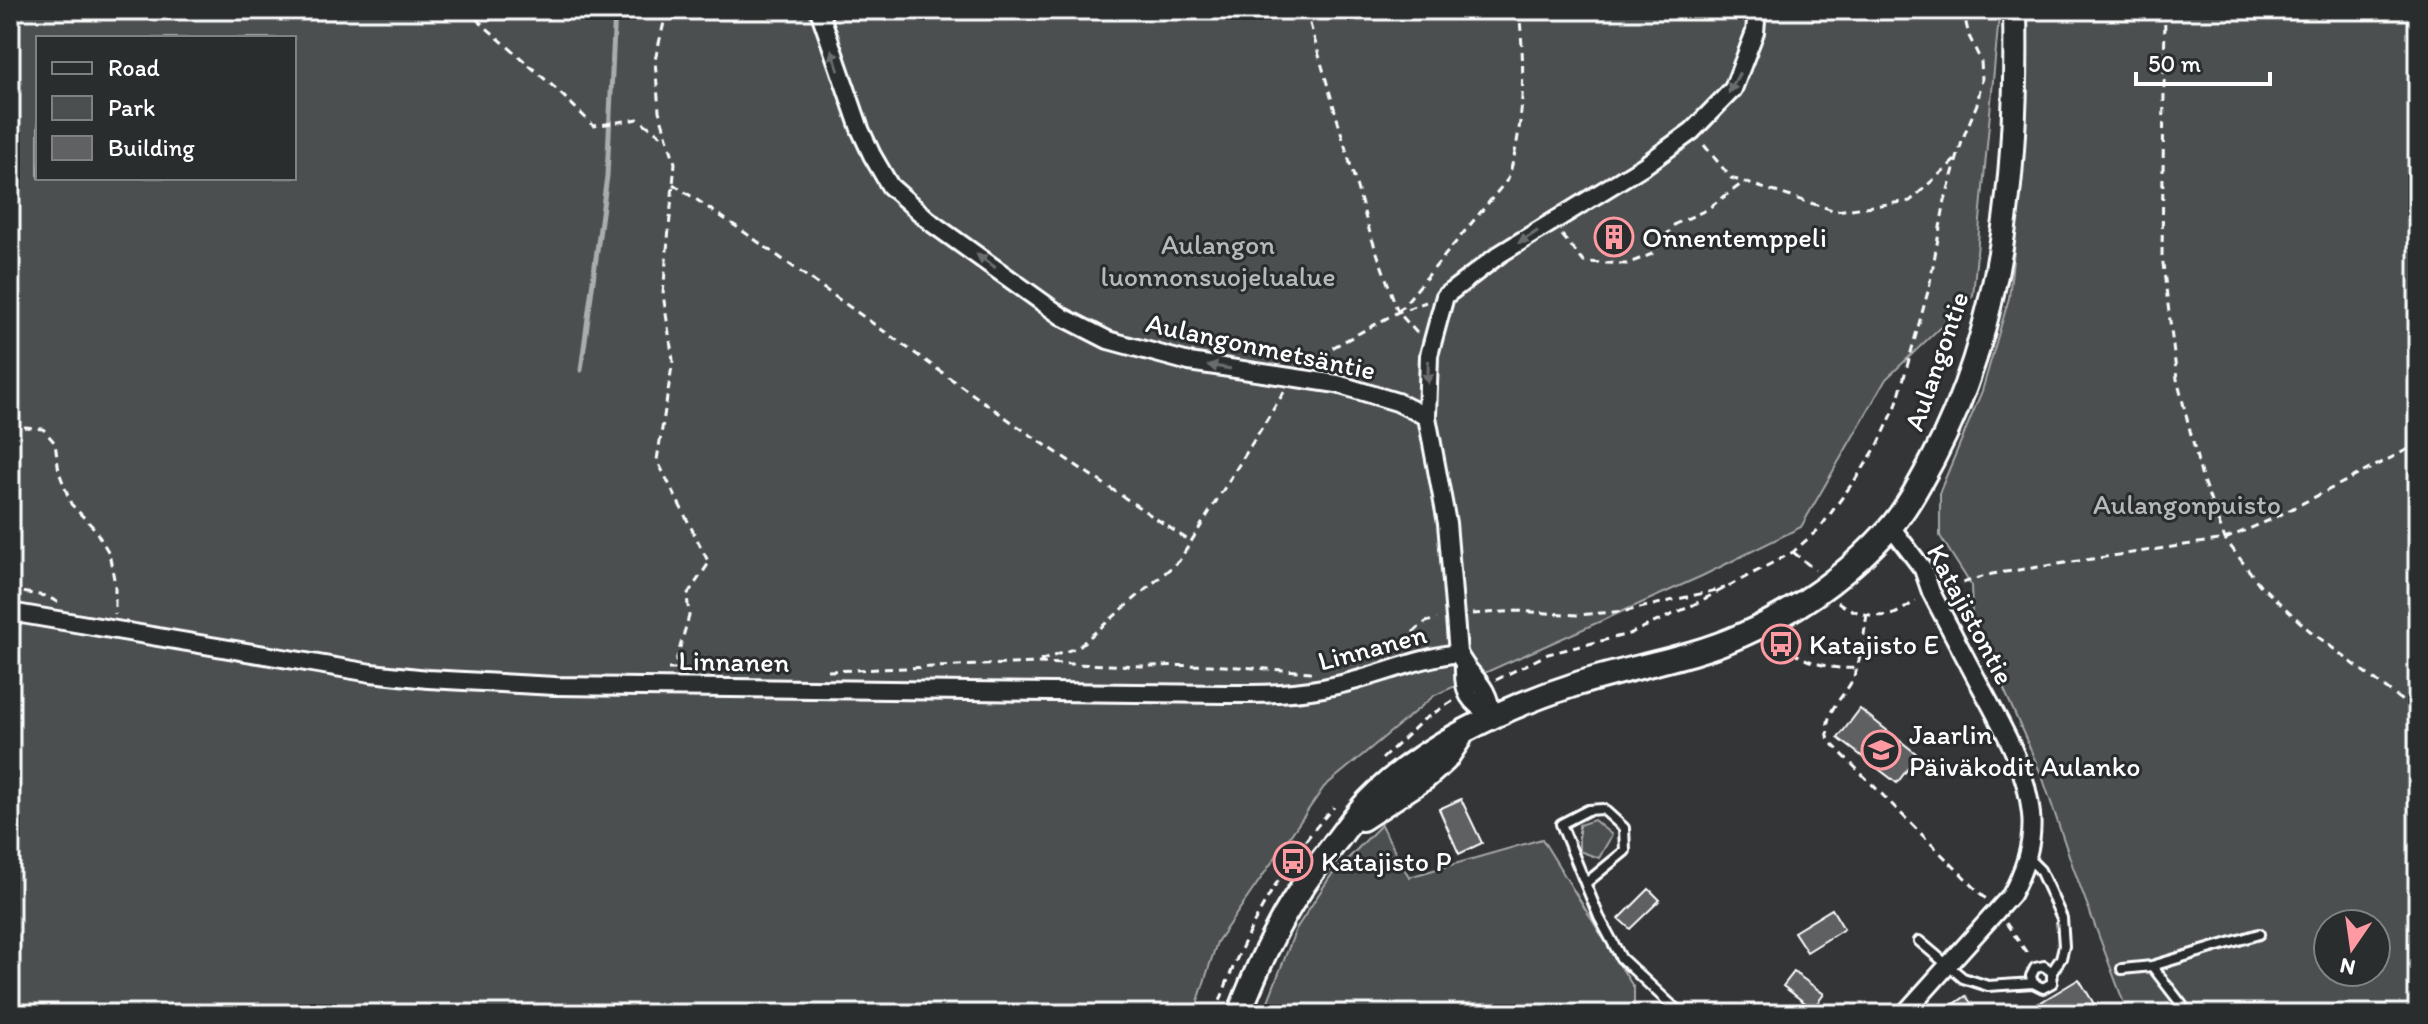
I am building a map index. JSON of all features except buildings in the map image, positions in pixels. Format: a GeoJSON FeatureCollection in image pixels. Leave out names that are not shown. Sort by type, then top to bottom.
{"type":"FeatureCollection","features":[{"type":"Feature","properties":{"kind":"street","name":"Aulangonmetsäntie"},"geometry":{"type":"LineString","coordinates":[[819,10],[837,68],[872,155],[890,186],[933,224],[1063,317],[1108,340],[1189,362],[1337,384],[1397,402],[1427,417]]}},
{"type":"Feature","properties":{"kind":"street"},"geometry":{"type":"LineString","coordinates":[[1492,716],[1466,694],[1447,523],[1427,417],[1431,348],[1445,296],[1500,254],[1645,165],[1692,131],[1733,89],[1755,32],[1757,10]]}},
{"type":"Feature","properties":{"kind":"street","name":"Aulangontie"},"geometry":{"type":"LineString","coordinates":[[1239,1014],[1257,970],[1300,889],[1347,828],[1425,778],[1445,760],[1464,733],[1492,716],[1576,684],[1741,636],[1806,601],[1854,564],[1891,527],[1921,481],[1953,421],[1986,323],[2004,226],[2016,54],[2015,10]]}},
{"type":"Feature","properties":{"kind":"street","name":"Katajistontie"},"geometry":{"type":"LineString","coordinates":[[1891,527],[1923,569],[1931,592],[2006,734],[2021,770],[2031,813],[2031,836],[2022,875],[2011,895],[1911,1010]]}},
{"type":"Feature","properties":{"kind":"street","name":"Linnanen"},"geometry":{"type":"LineString","coordinates":[[10,612],[371,673],[555,686],[1294,693],[1339,685],[1440,655],[1461,660]]}},
{"type":"Feature","properties":{"kind":"lane"},"geometry":{"type":"LineString","coordinates":[[1586,883],[1625,851],[1624,828],[1603,809],[1588,810],[1561,824],[1599,917],[1621,958],[1681,1014]]}},
{"type":"Feature","properties":{"kind":"lane"},"geometry":{"type":"LineString","coordinates":[[2026,857],[2040,870],[2062,918],[2064,946],[2052,972]]}},
{"type":"Feature","properties":{"kind":"lane"},"geometry":{"type":"LineString","coordinates":[[2122,969],[2152,966],[2259,934]]}},
{"type":"Feature","properties":{"kind":"lane"},"geometry":{"type":"LineString","coordinates":[[1919,941],[1963,978],[1988,986],[2033,983]]}},
{"type":"Feature","properties":{"kind":"lane"},"geometry":{"type":"LineString","coordinates":[[2152,966],[2182,1005],[2181,1014]]}},
{"type":"Feature","properties":{"kind":"lane"},"geometry":{"type":"LineString","coordinates":[[2037,967],[2047,967],[2052,972],[2053,980],[2047,988],[2039,988],[2033,983],[2031,976],[2037,967]]}},
{"type":"Feature","properties":{"kind":"path"},"geometry":{"type":"LineString","coordinates":[[466,10],[594,126],[638,119],[668,140]]}},
{"type":"Feature","properties":{"kind":"path"},"geometry":{"type":"LineString","coordinates":[[667,10],[655,60],[659,111],[675,163],[663,294],[673,360],[657,460],[709,563],[687,595],[689,616],[674,668]]}},
{"type":"Feature","properties":{"kind":"path"},"geometry":{"type":"LineString","coordinates":[[1306,10],[1370,233],[1398,312],[1431,348]]}},
{"type":"Feature","properties":{"kind":"path"},"geometry":{"type":"LineString","coordinates":[[1398,312],[1508,179],[1517,151],[1522,88],[1519,10]]}},
{"type":"Feature","properties":{"kind":"path","name":"Aulangontie"},"geometry":{"type":"LineString","coordinates":[[1381,654],[1426,622],[1455,615],[1518,611],[1577,615],[1627,611],[1725,588],[1793,552],[1820,528],[1879,443],[1896,406],[1929,288],[1945,200],[1982,80],[1981,61],[1969,36],[1963,10]]}},
{"type":"Feature","properties":{"kind":"path"},"geometry":{"type":"LineString","coordinates":[[2165,10],[2162,255],[2177,379],[2202,478],[2225,539],[2260,585],[2309,630],[2418,713]]}},
{"type":"Feature","properties":{"kind":"path"},"geometry":{"type":"LineString","coordinates":[[1692,131],[1731,178],[1836,211],[1910,201],[1958,157]]}},
{"type":"Feature","properties":{"kind":"path"},"geometry":{"type":"LineString","coordinates":[[1553,221],[1584,262],[1627,264],[1652,254],[1675,224],[1706,210],[1744,182]]}},
{"type":"Feature","properties":{"kind":"path"},"geometry":{"type":"LineString","coordinates":[[673,184],[1026,432],[1191,542]]}},
{"type":"Feature","properties":{"kind":"path"},"geometry":{"type":"LineString","coordinates":[[1036,663],[1078,647],[1179,561],[1293,378],[1307,362],[1398,312],[1445,296]]}},
{"type":"Feature","properties":{"kind":"path"},"geometry":{"type":"LineString","coordinates":[[10,429],[43,429],[55,443],[59,472],[71,504],[94,528],[109,553],[115,584],[115,614]]}},
{"type":"Feature","properties":{"kind":"path"},"geometry":{"type":"LineString","coordinates":[[1835,600],[1847,609],[1881,616],[1895,613],[1931,592],[1992,574],[2225,539],[2270,520],[2418,444]]}},
{"type":"Feature","properties":{"kind":"path"},"geometry":{"type":"LineString","coordinates":[[1793,552],[1820,575]]}},
{"type":"Feature","properties":{"kind":"path"},"geometry":{"type":"LineString","coordinates":[[10,590],[45,596],[63,605]]}},
{"type":"Feature","properties":{"kind":"path"},"geometry":{"type":"LineString","coordinates":[[1867,614],[1858,668],[1829,713],[1826,729],[1829,741],[1997,911],[2037,967]]}},
{"type":"Feature","properties":{"kind":"path"},"geometry":{"type":"LineString","coordinates":[[1781,644],[1795,655],[1820,666],[1858,668]]}},
{"type":"Feature","properties":{"kind":"path"},"geometry":{"type":"LineString","coordinates":[[822,671],[1036,663],[1210,665],[1323,672]]}},
{"type":"Feature","properties":{"kind":"path"},"geometry":{"type":"LineString","coordinates":[[659,669],[755,670]]}},
{"type":"Feature","properties":{"kind":"green space","name":"Aulangon luonnonsuojelualue"},"geometry":{"type":"Polygon","coordinates":[[[10,10],[1998,10],[1973,296],[1886,379],[1801,527],[1702,576],[1435,695],[1324,787],[1217,942],[1194,1014],[10,1014],[10,10]]]}},
{"type":"Feature","properties":{"kind":"green space","name":"Aulangonpuisto"},"geometry":{"type":"Polygon","coordinates":[[[2026,10],[2418,10],[2418,1014],[2128,1014],[2042,776],[1972,616],[1971,585],[1940,536],[1940,491],[1982,391],[2009,298],[2017,222],[2026,10]]]}},
{"type":"Feature","properties":{"kind":"green space"},"geometry":{"type":"Polygon","coordinates":[[[1594,820],[1612,835],[1599,858],[1579,851],[1579,825],[1594,820]]]}},
{"type":"Feature","properties":{"kind":"green space"},"geometry":{"type":"Polygon","coordinates":[[[1381,825],[1409,877],[1542,839],[1634,988],[1634,1014],[1263,1014],[1296,929],[1330,877],[1381,825]]]}},
{"type":"Feature","properties":{"kind":"waterway"},"geometry":{"type":"LineString","coordinates":[[581,370],[607,176],[615,10]]}},
{"type":"Feature","properties":{"kind":"place","name":"Onnentemppeli"},"geometry":{"type":"Point","coordinates":[1614,237]}},
{"type":"Feature","properties":{"kind":"place","name":"Katajisto E"},"geometry":{"type":"Point","coordinates":[1781,644]}},
{"type":"Feature","properties":{"kind":"place","name":"Jaarlin Päiväkodit Aulanko"},"geometry":{"type":"Point","coordinates":[1881,750]}},
{"type":"Feature","properties":{"kind":"place","name":"Katajisto P"},"geometry":{"type":"Point","coordinates":[1293,861]}}]}
